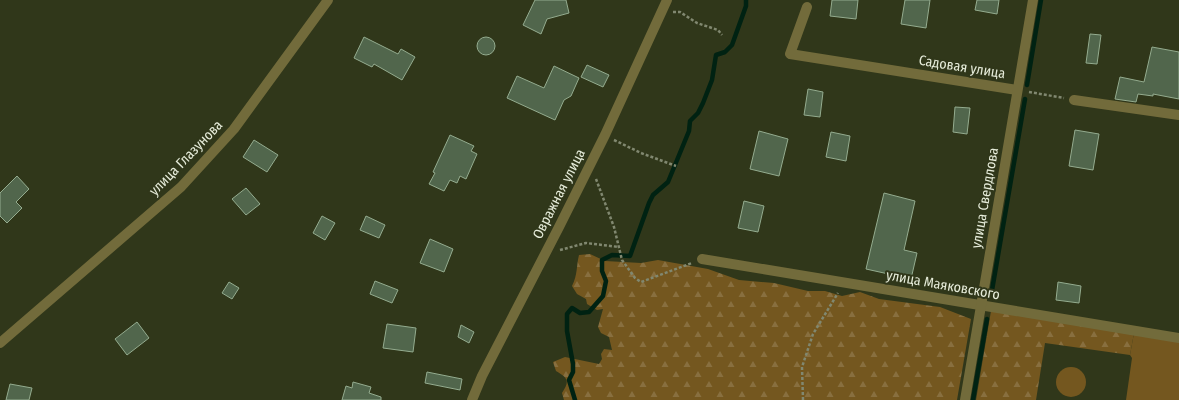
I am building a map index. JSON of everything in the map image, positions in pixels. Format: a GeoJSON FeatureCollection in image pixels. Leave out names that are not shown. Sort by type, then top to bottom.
{"type":"FeatureCollection","features":[{"type":"Feature","properties":{"kind":"street","name":"улица Глазунова"},"geometry":{"type":"LineString","coordinates":[[0,343],[182,187],[234,129],[328,0]]}},
{"type":"Feature","properties":{"kind":"street","name":"Овражная улица"},"geometry":{"type":"LineString","coordinates":[[472,400],[482,376],[605,135],[667,0]]}},
{"type":"Feature","properties":{"kind":"street","name":"улица Свердлова"},"geometry":{"type":"LineString","coordinates":[[965,400],[1033,0]]}},
{"type":"Feature","properties":{"kind":"street","name":"Садовая улица"},"geometry":{"type":"LineString","coordinates":[[807,7],[790,54],[1017,90]]}},
{"type":"Feature","properties":{"kind":"street"},"geometry":{"type":"LineString","coordinates":[[1074,100],[1179,115]]}},
{"type":"Feature","properties":{"kind":"street","name":"улица Маяковского"},"geometry":{"type":"LineString","coordinates":[[702,259],[1179,338]]}},
{"type":"Feature","properties":{"kind":"path"},"geometry":{"type":"LineString","coordinates":[[663,10],[667,12],[680,12],[697,23],[718,30],[721,34]]}},
{"type":"Feature","properties":{"kind":"path","name":"Садовая улица"},"geometry":{"type":"LineString","coordinates":[[1017,90],[1074,100]]}},
{"type":"Feature","properties":{"kind":"path"},"geometry":{"type":"LineString","coordinates":[[605,135],[641,153],[676,166]]}},
{"type":"Feature","properties":{"kind":"path"},"geometry":{"type":"LineString","coordinates":[[596,175],[596,182],[614,227],[622,260],[641,282],[702,259]]}},
{"type":"Feature","properties":{"kind":"path"},"geometry":{"type":"LineString","coordinates":[[544,255],[586,243],[618,246]]}},
{"type":"Feature","properties":{"kind":"path"},"geometry":{"type":"LineString","coordinates":[[803,400],[802,367],[813,334],[845,283]]}},
{"type":"Feature","properties":{"kind":"green space"},"geometry":{"type":"Polygon","coordinates":[[[590,254],[605,261],[641,263],[658,260],[708,269],[739,280],[774,283],[808,291],[825,291],[842,296],[860,292],[879,299],[940,307],[971,319],[957,400],[564,400],[562,393],[567,383],[565,378],[556,371],[553,362],[565,357],[599,364],[602,359],[601,354],[604,349],[612,350],[609,337],[601,333],[598,327],[603,309],[597,310],[587,304],[586,299],[577,294],[572,286],[576,274],[579,255],[590,254]]]}},
{"type":"Feature","properties":{"kind":"green space"},"geometry":{"type":"Polygon","coordinates":[[[991,311],[1134,333],[1130,355],[1045,343],[1036,400],[976,400],[991,311]]]}},
{"type":"Feature","properties":{"kind":"green space"},"geometry":{"type":"Polygon","coordinates":[[[1134,333],[1179,341],[1179,400],[1126,400],[1132,358],[1130,355],[1134,333]]]}},
{"type":"Feature","properties":{"kind":"green space"},"geometry":{"type":"Polygon","coordinates":[[[1071,367],[1082,371],[1086,382],[1082,393],[1071,397],[1060,393],[1056,382],[1060,371],[1071,367]]]}},
{"type":"Feature","properties":{"kind":"building"},"geometry":{"type":"Polygon","coordinates":[[[535,0],[566,0],[569,13],[547,19],[541,34],[523,25],[535,0]]]}},
{"type":"Feature","properties":{"kind":"building"},"geometry":{"type":"Polygon","coordinates":[[[832,0],[858,0],[856,19],[830,16],[832,0]]]}},
{"type":"Feature","properties":{"kind":"building"},"geometry":{"type":"Polygon","coordinates":[[[905,0],[930,0],[926,28],[901,24],[905,0]]]}},
{"type":"Feature","properties":{"kind":"building"},"geometry":{"type":"Polygon","coordinates":[[[977,0],[999,0],[997,14],[975,10],[977,0]]]}},
{"type":"Feature","properties":{"kind":"building"},"geometry":{"type":"Polygon","coordinates":[[[1090,34],[1101,35],[1097,64],[1086,63],[1090,34]]]}},
{"type":"Feature","properties":{"kind":"building"},"geometry":{"type":"Polygon","coordinates":[[[364,37],[398,54],[401,49],[415,57],[402,80],[374,64],[372,67],[354,58],[364,37]]]}},
{"type":"Feature","properties":{"kind":"building"},"geometry":{"type":"Polygon","coordinates":[[[486,37],[490,38],[494,42],[494,50],[490,54],[486,55],[482,54],[478,50],[477,46],[478,42],[482,38],[486,37]]]}},
{"type":"Feature","properties":{"kind":"building"},"geometry":{"type":"Polygon","coordinates":[[[1152,47],[1179,52],[1179,99],[1153,94],[1153,96],[1138,94],[1136,102],[1115,99],[1120,77],[1144,82],[1152,47]]]}},
{"type":"Feature","properties":{"kind":"building"},"geometry":{"type":"Polygon","coordinates":[[[587,65],[609,75],[603,87],[581,77],[587,65]]]}},
{"type":"Feature","properties":{"kind":"building"},"geometry":{"type":"Polygon","coordinates":[[[554,66],[579,78],[571,96],[564,100],[555,120],[507,98],[517,76],[544,88],[554,66]]]}},
{"type":"Feature","properties":{"kind":"building"},"geometry":{"type":"Polygon","coordinates":[[[808,89],[823,92],[820,117],[804,115],[808,89]]]}},
{"type":"Feature","properties":{"kind":"building"},"geometry":{"type":"Polygon","coordinates":[[[955,107],[970,108],[967,134],[953,132],[955,107]]]}},
{"type":"Feature","properties":{"kind":"building"},"geometry":{"type":"Polygon","coordinates":[[[1075,130],[1099,134],[1093,170],[1069,166],[1075,130]]]}},
{"type":"Feature","properties":{"kind":"building"},"geometry":{"type":"Polygon","coordinates":[[[759,131],[788,139],[779,176],[750,169],[759,131]]]}},
{"type":"Feature","properties":{"kind":"building"},"geometry":{"type":"Polygon","coordinates":[[[831,132],[850,136],[846,161],[826,157],[831,132]]]}},
{"type":"Feature","properties":{"kind":"building"},"geometry":{"type":"Polygon","coordinates":[[[450,135],[474,146],[471,151],[477,154],[466,179],[460,176],[457,183],[450,180],[444,191],[429,184],[450,135]]]}},
{"type":"Feature","properties":{"kind":"building"},"geometry":{"type":"Polygon","coordinates":[[[254,140],[278,155],[267,172],[243,157],[254,140]]]}},
{"type":"Feature","properties":{"kind":"building"},"geometry":{"type":"Polygon","coordinates":[[[17,176],[29,189],[16,202],[22,208],[7,223],[0,216],[0,193],[17,176]]]}},
{"type":"Feature","properties":{"kind":"building"},"geometry":{"type":"Polygon","coordinates":[[[246,188],[260,204],[246,215],[232,199],[246,188]]]}},
{"type":"Feature","properties":{"kind":"building"},"geometry":{"type":"Polygon","coordinates":[[[884,193],[915,201],[904,250],[917,253],[911,279],[866,269],[884,193]]]}},
{"type":"Feature","properties":{"kind":"building"},"geometry":{"type":"Polygon","coordinates":[[[744,201],[764,206],[758,232],[738,228],[744,201]]]}},
{"type":"Feature","properties":{"kind":"building"},"geometry":{"type":"Polygon","coordinates":[[[322,216],[335,223],[325,240],[313,233],[322,216]]]}},
{"type":"Feature","properties":{"kind":"building"},"geometry":{"type":"Polygon","coordinates":[[[366,216],[385,225],[379,238],[360,230],[366,216]]]}},
{"type":"Feature","properties":{"kind":"building"},"geometry":{"type":"Polygon","coordinates":[[[430,239],[453,249],[444,272],[420,263],[430,239]]]}},
{"type":"Feature","properties":{"kind":"building"},"geometry":{"type":"Polygon","coordinates":[[[375,281],[398,290],[392,303],[370,294],[375,281]]]}},
{"type":"Feature","properties":{"kind":"building"},"geometry":{"type":"Polygon","coordinates":[[[229,282],[239,288],[232,299],[222,293],[229,282]]]}},
{"type":"Feature","properties":{"kind":"building"},"geometry":{"type":"Polygon","coordinates":[[[1058,282],[1081,286],[1079,303],[1056,300],[1058,282]]]}},
{"type":"Feature","properties":{"kind":"building"},"geometry":{"type":"Polygon","coordinates":[[[137,322],[149,338],[127,355],[115,339],[137,322]]]}},
{"type":"Feature","properties":{"kind":"building"},"geometry":{"type":"Polygon","coordinates":[[[387,324],[416,328],[413,352],[383,348],[387,324]]]}},
{"type":"Feature","properties":{"kind":"building"},"geometry":{"type":"Polygon","coordinates":[[[461,325],[474,332],[469,343],[458,337],[461,325]]]}},
{"type":"Feature","properties":{"kind":"building"},"geometry":{"type":"Polygon","coordinates":[[[427,372],[462,379],[460,390],[425,383],[427,372]]]}},
{"type":"Feature","properties":{"kind":"building"},"geometry":{"type":"Polygon","coordinates":[[[353,382],[371,387],[369,393],[381,397],[381,400],[342,400],[346,386],[352,388],[353,382]]]}},
{"type":"Feature","properties":{"kind":"building"},"geometry":{"type":"Polygon","coordinates":[[[10,384],[32,388],[29,400],[6,400],[10,384]]]}},
{"type":"Feature","properties":{"kind":"waterway"},"geometry":{"type":"LineString","coordinates":[[575,400],[569,380],[573,372],[573,364],[567,331],[567,314],[572,308],[580,313],[589,312],[603,296],[606,281],[602,271],[602,260],[612,255],[630,256],[649,203],[653,195],[668,182],[689,131],[690,121],[698,113],[703,103],[712,80],[716,55],[725,52],[732,45],[746,6],[746,0]]}},
{"type":"Feature","properties":{"kind":"waterway"},"geometry":{"type":"LineString","coordinates":[[1027,85],[1041,0]]}},
{"type":"Feature","properties":{"kind":"waterway"},"geometry":{"type":"LineString","coordinates":[[991,296],[1025,99]]}},
{"type":"Feature","properties":{"kind":"waterway"},"geometry":{"type":"LineString","coordinates":[[973,400],[987,319]]}}]}
